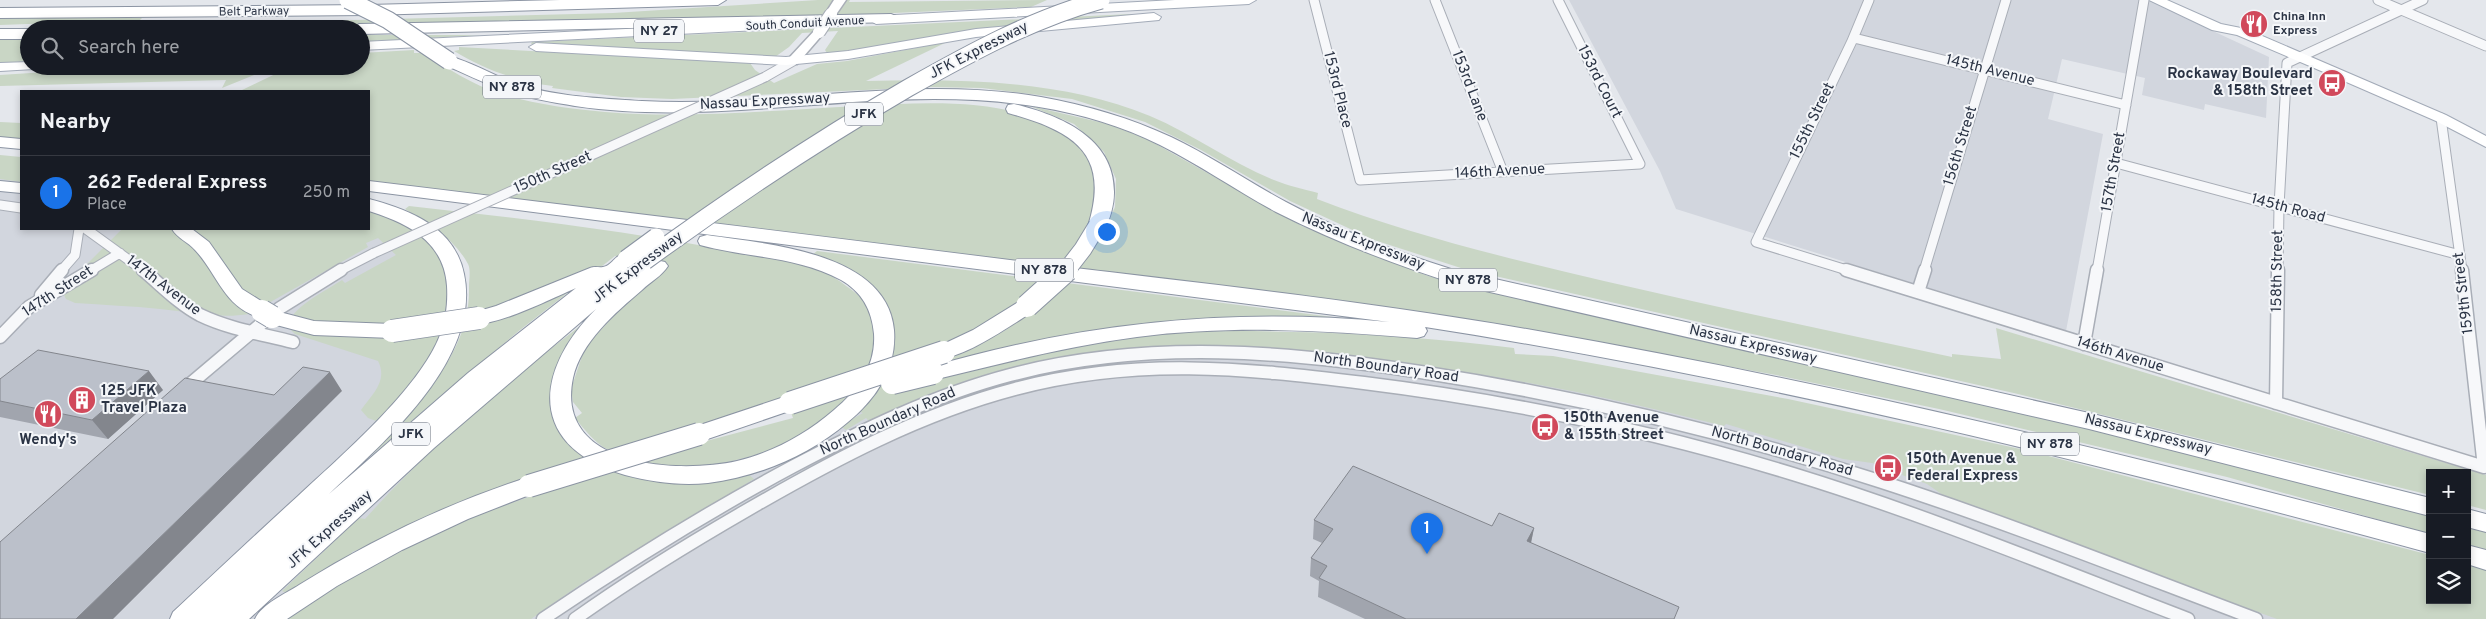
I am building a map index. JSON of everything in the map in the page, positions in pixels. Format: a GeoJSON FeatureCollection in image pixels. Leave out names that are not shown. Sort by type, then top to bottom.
{"type":"FeatureCollection","features":[{"type":"Feature","properties":{"kind":"highway","name":"Nassau Expressway"},"geometry":{"type":"LineString","coordinates":[[348,0],[388,20],[449,61],[472,73],[508,86],[549,96],[596,102],[678,106],[956,94],[1011,98],[1076,109],[1131,126],[1166,141],[1279,206],[1335,233],[1398,258],[1450,275],[1514,292],[2089,421],[2286,469],[2426,507]]}},
{"type":"Feature","properties":{"kind":"highway","name":"Belt Parkway"},"geometry":{"type":"LineString","coordinates":[[0,3],[372,0]]}},
{"type":"Feature","properties":{"kind":"highway","name":"Belt Parkway"},"geometry":{"type":"LineString","coordinates":[[0,13],[300,11],[718,0]]}},
{"type":"Feature","properties":{"kind":"highway","name":"JFK Expressway"},"geometry":{"type":"LineString","coordinates":[[232,619],[454,417],[550,336],[643,262],[724,189],[838,116],[948,54],[1057,0]]}},
{"type":"Feature","properties":{"kind":"highway","name":"JFK Expressway"},"geometry":{"type":"LineString","coordinates":[[204,619],[475,378],[643,262],[831,134],[934,73],[1003,37],[1056,13],[1101,0]]}},
{"type":"Feature","properties":{"kind":"highway"},"geometry":{"type":"LineString","coordinates":[[241,20],[447,14],[593,4]]}},
{"type":"Feature","properties":{"kind":"highway"},"geometry":{"type":"LineString","coordinates":[[370,29],[891,19]]}},
{"type":"Feature","properties":{"kind":"highway"},"geometry":{"type":"LineString","coordinates":[[0,27],[20,26]]}},
{"type":"Feature","properties":{"kind":"highway"},"geometry":{"type":"LineString","coordinates":[[0,34],[20,34]]}},
{"type":"Feature","properties":{"kind":"highway"},"geometry":{"type":"LineString","coordinates":[[267,619],[312,588],[389,544],[458,513],[529,486],[792,406],[944,352],[980,335],[1027,306],[1050,288],[1073,264],[1098,226],[1107,192],[1102,166],[1086,143],[1053,122],[1023,111],[975,102],[807,100]]}},
{"type":"Feature","properties":{"kind":"highway"},"geometry":{"type":"LineString","coordinates":[[0,142],[20,144]]}},
{"type":"Feature","properties":{"kind":"highway"},"geometry":{"type":"LineString","coordinates":[[0,186],[20,188]]}},
{"type":"Feature","properties":{"kind":"highway","name":"NY 878"},"geometry":{"type":"LineString","coordinates":[[370,186],[1364,311],[1534,337],[1839,397],[2023,438],[2201,482],[2426,543]]}},
{"type":"Feature","properties":{"kind":"highway"},"geometry":{"type":"LineString","coordinates":[[419,192],[705,240],[813,261],[836,269],[863,286],[880,309],[886,338],[879,369],[862,396],[833,424],[806,441],[763,461],[714,473],[684,475],[645,472],[610,462],[588,449],[571,431],[560,399],[562,377],[576,348],[643,262]]}},
{"type":"Feature","properties":{"kind":"highway"},"geometry":{"type":"LineString","coordinates":[[182,619],[375,435],[431,368],[450,336],[457,289],[454,267],[444,249],[434,235],[411,221],[370,205]]}},
{"type":"Feature","properties":{"kind":"highway"},"geometry":{"type":"LineString","coordinates":[[182,230],[202,246],[235,294],[272,317],[314,328],[392,331],[478,318],[643,262]]}},
{"type":"Feature","properties":{"kind":"highway"},"geometry":{"type":"LineString","coordinates":[[792,406],[1111,334],[1179,326],[1304,324],[1413,330],[1667,362]]}},
{"type":"Feature","properties":{"kind":"highway"},"geometry":{"type":"LineString","coordinates":[[2471,519],[2486,523]]}},
{"type":"Feature","properties":{"kind":"highway"},"geometry":{"type":"LineString","coordinates":[[2471,555],[2486,560]]}},
{"type":"Feature","properties":{"kind":"main road","name":"150th Street"},"geometry":{"type":"LineString","coordinates":[[793,61],[819,32],[840,0]]}},
{"type":"Feature","properties":{"kind":"main road","name":"South Conduit Avenue"},"geometry":{"type":"LineString","coordinates":[[370,45],[1249,0]]}},
{"type":"Feature","properties":{"kind":"main road"},"geometry":{"type":"LineString","coordinates":[[428,42],[793,61],[854,54],[959,35],[1174,15],[1265,0]]}},
{"type":"Feature","properties":{"kind":"main road"},"geometry":{"type":"LineString","coordinates":[[2156,0],[2217,28],[2241,32],[2486,139]]}},
{"type":"Feature","properties":{"kind":"main road"},"geometry":{"type":"LineString","coordinates":[[2179,0],[2235,24],[2241,32]]}},
{"type":"Feature","properties":{"kind":"main road"},"geometry":{"type":"LineString","coordinates":[[0,67],[20,66]]}},
{"type":"Feature","properties":{"kind":"street","name":"153rd Place"},"geometry":{"type":"LineString","coordinates":[[1314,0],[1360,180]]}},
{"type":"Feature","properties":{"kind":"street","name":"153rd Lane"},"geometry":{"type":"LineString","coordinates":[[1435,0],[1503,172]]}},
{"type":"Feature","properties":{"kind":"street","name":"153rd Court"},"geometry":{"type":"LineString","coordinates":[[1558,0],[1640,164]]}},
{"type":"Feature","properties":{"kind":"street","name":"155th Street"},"geometry":{"type":"LineString","coordinates":[[1756,242],[1854,38],[1869,0]]}},
{"type":"Feature","properties":{"kind":"street","name":"156th Street"},"geometry":{"type":"LineString","coordinates":[[1918,292],[2006,0]]}},
{"type":"Feature","properties":{"kind":"street","name":"157th Street"},"geometry":{"type":"LineString","coordinates":[[2084,344],[2144,0]]}},
{"type":"Feature","properties":{"kind":"street"},"geometry":{"type":"LineString","coordinates":[[2378,0],[2486,46]]}},
{"type":"Feature","properties":{"kind":"street"},"geometry":{"type":"LineString","coordinates":[[2300,57],[2423,0]]}},
{"type":"Feature","properties":{"kind":"street","name":"145th Avenue"},"geometry":{"type":"LineString","coordinates":[[1854,38],[2126,106]]}},
{"type":"Feature","properties":{"kind":"street","name":"158th Street"},"geometry":{"type":"LineString","coordinates":[[2276,403],[2279,206],[2287,63],[2300,57]]}},
{"type":"Feature","properties":{"kind":"street","name":"150th Street"},"geometry":{"type":"LineString","coordinates":[[176,396],[251,330],[307,290],[374,253],[765,77],[793,61]]}},
{"type":"Feature","properties":{"kind":"street","name":"159th Street"},"geometry":{"type":"LineString","coordinates":[[2441,118],[2460,254],[2484,467]]}},
{"type":"Feature","properties":{"kind":"street","name":"145th Road"},"geometry":{"type":"LineString","coordinates":[[2116,163],[2460,254]]}},
{"type":"Feature","properties":{"kind":"street","name":"146th Avenue"},"geometry":{"type":"LineString","coordinates":[[1360,180],[1640,164]]}},
{"type":"Feature","properties":{"kind":"street"},"geometry":{"type":"LineString","coordinates":[[0,205],[20,208]]}},
{"type":"Feature","properties":{"kind":"street"},"geometry":{"type":"LineString","coordinates":[[29,307],[61,273],[74,255],[79,230]]}},
{"type":"Feature","properties":{"kind":"street","name":"147th Avenue"},"geometry":{"type":"LineString","coordinates":[[87,230],[120,253],[181,304],[200,315],[225,326],[251,330],[292,342]]}},
{"type":"Feature","properties":{"kind":"street","name":"146th Avenue"},"geometry":{"type":"LineString","coordinates":[[1756,242],[2484,467]]}},
{"type":"Feature","properties":{"kind":"street","name":"147th Street"},"geometry":{"type":"LineString","coordinates":[[0,337],[29,307],[120,253]]}},
{"type":"Feature","properties":{"kind":"street","name":"North Boundary Road"},"geometry":{"type":"LineString","coordinates":[[543,619],[656,545],[730,501],[823,451],[912,409],[975,386],[1036,368],[1112,356],[1184,352],[1303,357],[1388,367],[1540,392],[1651,415],[1765,446],[1884,483],[2256,619]]}},
{"type":"Feature","properties":{"kind":"street","name":"North Boundary Road"},"geometry":{"type":"LineString","coordinates":[[575,619],[684,547],[756,505],[827,466],[908,426],[962,405],[1038,384],[1112,371],[1173,367],[1253,370],[1420,390],[1540,410],[1638,432],[1833,488],[2188,619]]}},
{"type":"Feature","properties":{"kind":"shaded area"},"geometry":{"type":"Polygon","coordinates":[[[1569,0],[2146,0],[2269,57],[2266,118],[2205,104],[2204,110],[2142,95],[2145,78],[2062,59],[2048,119],[2103,134],[2066,331],[1676,209],[1660,171],[1569,0]]]}},
{"type":"Feature","properties":{"kind":"shaded area"},"geometry":{"type":"Polygon","coordinates":[[[0,173],[20,175],[20,230],[370,230],[418,259],[382,416],[683,456],[1047,354],[1191,334],[1562,369],[2426,599],[2426,604],[2471,604],[2471,598],[2486,589],[2486,619],[0,619],[0,173]]]}},
{"type":"Feature","properties":{"kind":"green space"},"geometry":{"type":"Polygon","coordinates":[[[818,0],[850,0],[849,2],[1047,0],[1031,7],[781,18],[370,25],[370,20],[352,20],[613,13],[818,0]]]}},
{"type":"Feature","properties":{"kind":"green space"},"geometry":{"type":"Polygon","coordinates":[[[1131,14],[1131,17],[835,53],[827,53],[825,50],[838,31],[802,33],[789,47],[775,57],[531,44],[532,42],[1131,14]]]}},
{"type":"Feature","properties":{"kind":"green space"},"geometry":{"type":"Polygon","coordinates":[[[0,17],[142,18],[140,20],[20,20],[20,24],[0,25],[0,17]]]}},
{"type":"Feature","properties":{"kind":"green space"},"geometry":{"type":"Polygon","coordinates":[[[370,35],[481,35],[370,41],[370,35]]]}},
{"type":"Feature","properties":{"kind":"green space"},"geometry":{"type":"Polygon","coordinates":[[[20,39],[20,62],[0,63],[0,40],[20,39]]]}},
{"type":"Feature","properties":{"kind":"green space"},"geometry":{"type":"Polygon","coordinates":[[[947,42],[866,81],[974,81],[1046,88],[1081,95],[1116,104],[1166,123],[1258,173],[1285,184],[1318,193],[1317,199],[1387,224],[1459,245],[1604,281],[1952,357],[1952,354],[2001,359],[1996,328],[2466,469],[2426,469],[2426,494],[2018,394],[1464,269],[1374,240],[1290,201],[1201,150],[1145,122],[1072,99],[982,88],[931,87],[672,99],[621,97],[552,88],[553,86],[514,78],[477,64],[454,51],[459,50],[459,47],[750,63],[755,70],[774,83],[817,64],[847,61],[947,42]]]}},
{"type":"Feature","properties":{"kind":"green space"},"geometry":{"type":"Polygon","coordinates":[[[414,50],[414,53],[421,53],[470,81],[501,94],[539,103],[592,111],[668,115],[941,103],[1003,109],[1046,123],[1070,137],[1089,156],[1095,167],[1099,184],[1085,236],[1101,238],[1115,207],[1116,179],[1104,152],[1074,124],[1030,106],[1108,124],[1147,139],[1302,226],[1428,276],[1531,302],[2058,420],[2426,515],[2426,533],[2227,477],[1939,409],[1776,375],[1484,322],[370,181],[370,90],[242,90],[273,75],[370,75],[370,52],[414,50]]]}},
{"type":"Feature","properties":{"kind":"green space"},"geometry":{"type":"Polygon","coordinates":[[[0,75],[254,75],[222,88],[226,80],[0,86],[0,75]]]}},
{"type":"Feature","properties":{"kind":"green space"},"geometry":{"type":"Polygon","coordinates":[[[0,122],[20,123],[20,139],[0,137],[0,122]]]}},
{"type":"Feature","properties":{"kind":"green space"},"geometry":{"type":"Polygon","coordinates":[[[0,155],[20,157],[20,182],[0,179],[0,155]]]}},
{"type":"Feature","properties":{"kind":"green space"},"geometry":{"type":"Polygon","coordinates":[[[409,206],[613,231],[782,260],[817,269],[835,278],[865,302],[875,323],[877,334],[874,354],[864,374],[829,418],[811,432],[775,448],[734,461],[691,466],[669,466],[627,458],[598,443],[578,422],[575,418],[582,413],[573,402],[571,389],[585,347],[624,305],[664,269],[615,256],[520,330],[349,474],[428,390],[445,366],[458,342],[466,315],[470,275],[468,264],[448,239],[405,209],[409,206]],[[786,398],[653,439],[676,449],[793,418],[786,398]]]}},
{"type":"Feature","properties":{"kind":"green space"},"geometry":{"type":"Polygon","coordinates":[[[370,211],[384,215],[403,224],[429,242],[447,263],[453,290],[441,346],[379,422],[368,418],[361,410],[378,387],[381,368],[378,361],[295,334],[288,327],[295,313],[310,300],[342,280],[345,283],[396,255],[378,238],[366,243],[368,247],[249,314],[216,315],[75,303],[66,299],[63,293],[68,283],[121,230],[370,230],[370,211]]]}},
{"type":"Feature","properties":{"kind":"green space"},"geometry":{"type":"Polygon","coordinates":[[[817,251],[1364,321],[1203,320],[952,362],[951,356],[1004,331],[1035,310],[1022,302],[896,389],[1098,343],[1182,333],[1245,331],[1375,335],[1514,348],[1515,354],[1553,356],[1788,399],[2025,450],[2426,554],[2426,604],[2471,604],[2471,566],[2486,570],[2486,619],[2277,619],[1950,500],[1927,484],[1902,475],[1903,471],[1872,463],[1843,459],[1726,424],[1724,426],[1569,391],[1466,372],[1361,358],[1220,347],[1131,348],[1072,355],[1019,365],[968,380],[893,409],[869,421],[866,418],[846,430],[840,426],[863,413],[857,411],[892,350],[893,319],[876,290],[849,268],[811,256],[817,251]]]}},
{"type":"Feature","properties":{"kind":"green space"},"geometry":{"type":"Polygon","coordinates":[[[593,316],[554,381],[586,457],[642,479],[702,481],[747,473],[754,479],[584,582],[531,619],[283,619],[376,561],[454,523],[581,479],[380,541],[352,552],[351,557],[291,595],[282,591],[359,518],[365,519],[418,464],[474,412],[593,316]]]}},
{"type":"Feature","properties":{"kind":"green space"},"geometry":{"type":"Polygon","coordinates":[[[2471,470],[2486,475],[2486,510],[2471,506],[2471,470]]]}},
{"type":"Feature","properties":{"kind":"green space"},"geometry":{"type":"Polygon","coordinates":[[[2471,527],[2486,531],[2486,550],[2471,545],[2471,527]]]}},
{"type":"Feature","properties":{"kind":"building"},"geometry":{"type":"Polygon","coordinates":[[[38,350],[149,371],[92,420],[0,401],[0,379],[38,350]]]}},
{"type":"Feature","properties":{"kind":"building"},"geometry":{"type":"Polygon","coordinates":[[[303,367],[330,372],[76,619],[0,619],[0,542],[185,378],[274,395],[303,367]]]}},
{"type":"Feature","properties":{"kind":"building"},"geometry":{"type":"Polygon","coordinates":[[[1353,466],[1492,526],[1499,513],[1534,528],[1527,541],[1679,607],[1674,619],[1406,619],[1319,578],[1327,566],[1311,558],[1333,529],[1314,520],[1353,466]]]}},
{"type":"Feature","properties":{"kind":"place","name":"China Inn Express"},"geometry":{"type":"Point","coordinates":[2254,24]}},
{"type":"Feature","properties":{"kind":"place","name":"Rockaway Boulevard & 158th Street"},"geometry":{"type":"Point","coordinates":[2332,83]}},
{"type":"Feature","properties":{"kind":"place","name":"125 JFK Travel Plaza"},"geometry":{"type":"Point","coordinates":[82,400]}},
{"type":"Feature","properties":{"kind":"place","name":"Wendy's"},"geometry":{"type":"Point","coordinates":[48,414]}},
{"type":"Feature","properties":{"kind":"place","name":"150th Avenue & 155th Street"},"geometry":{"type":"Point","coordinates":[1545,427]}},
{"type":"Feature","properties":{"kind":"place","name":"150th Avenue & Federal Express"},"geometry":{"type":"Point","coordinates":[1888,468]}},
{"type":"Feature","properties":{"kind":"place","name":"262 Federal Express"},"geometry":{"type":"Point","coordinates":[1427,554]}}]}
